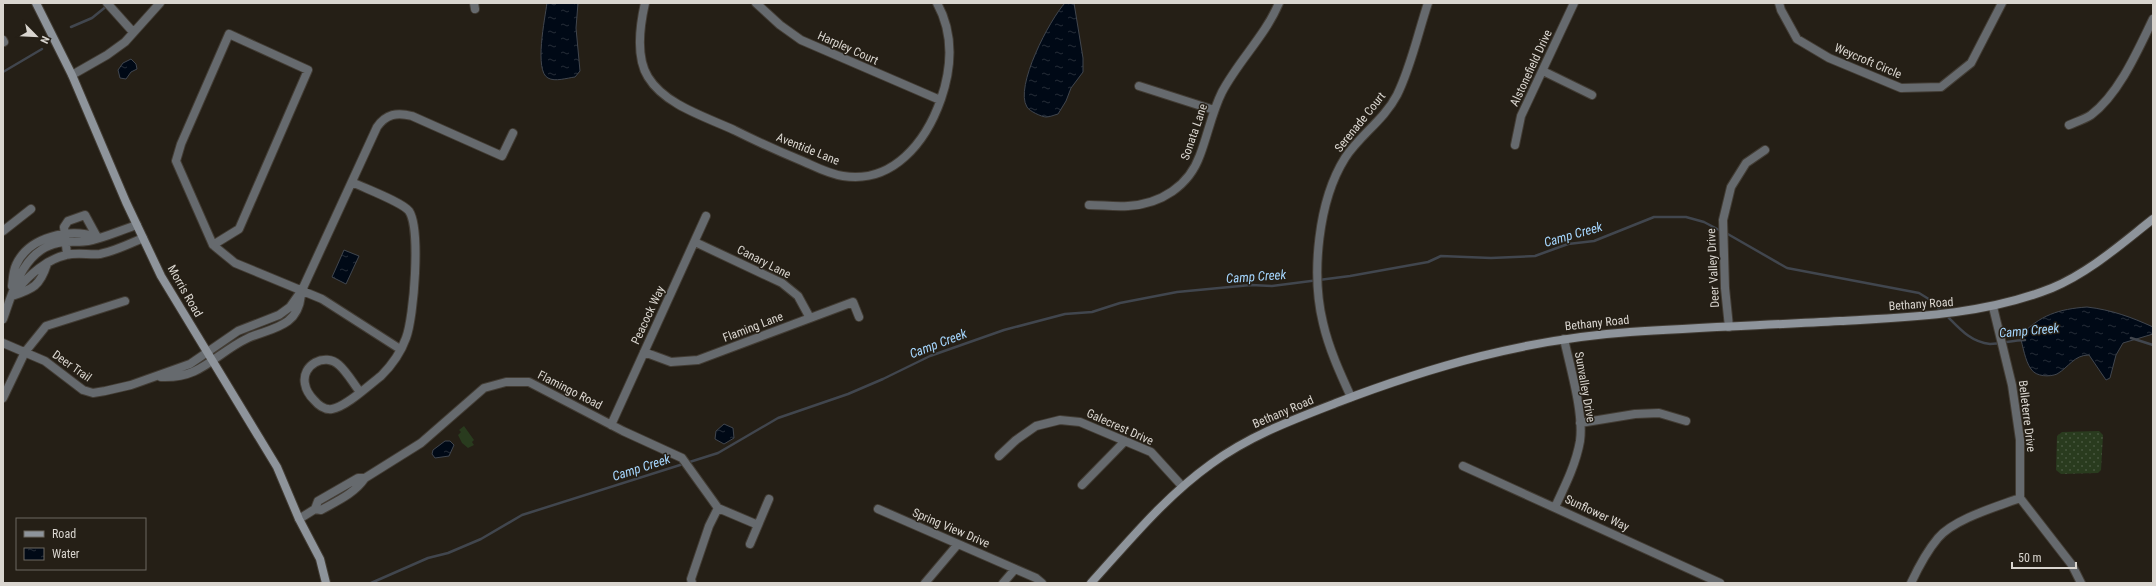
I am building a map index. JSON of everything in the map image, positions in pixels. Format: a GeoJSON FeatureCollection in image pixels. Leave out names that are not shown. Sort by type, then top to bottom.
{"type":"FeatureCollection","features":[{"type":"Feature","properties":{"kind":"street","name":"Morris Road"},"geometry":{"type":"LineString","coordinates":[[36,3],[72,75],[137,225],[161,276],[277,467],[299,519],[320,559],[326,583]]}},
{"type":"Feature","properties":{"kind":"street"},"geometry":{"type":"LineString","coordinates":[[107,3],[133,32]]}},
{"type":"Feature","properties":{"kind":"street"},"geometry":{"type":"LineString","coordinates":[[72,75],[107,55],[133,32],[160,3]]}},
{"type":"Feature","properties":{"kind":"street","name":"Aventide Lane"},"geometry":{"type":"LineString","coordinates":[[645,3],[641,29],[640,54],[647,76],[654,86],[691,111],[821,170],[842,176],[855,177],[880,173],[891,167],[907,156],[924,137],[948,79],[950,54],[947,28],[938,3]]}},
{"type":"Feature","properties":{"kind":"street","name":"Harpley Court"},"geometry":{"type":"LineString","coordinates":[[756,3],[780,25],[801,40],[940,100]]}},
{"type":"Feature","properties":{"kind":"street","name":"Sonata Lane"},"geometry":{"type":"LineString","coordinates":[[1088,205],[1128,206],[1165,196],[1178,189],[1189,178],[1195,167],[1214,110],[1222,93],[1241,60],[1272,19],[1279,3]]}},
{"type":"Feature","properties":{"kind":"street","name":"Serenade Court"},"geometry":{"type":"LineString","coordinates":[[1351,397],[1333,358],[1322,323],[1319,295],[1318,257],[1326,204],[1334,180],[1346,157],[1361,137],[1382,117],[1396,96],[1428,3]]}},
{"type":"Feature","properties":{"kind":"street","name":"Alstonefield Drive"},"geometry":{"type":"LineString","coordinates":[[1515,145],[1521,116],[1574,3]]}},
{"type":"Feature","properties":{"kind":"street","name":"Weycroft Circle"},"geometry":{"type":"LineString","coordinates":[[1780,3],[1781,10],[1797,39],[1829,58],[1901,88],[1941,87],[1953,78],[1971,62],[2002,3]]}},
{"type":"Feature","properties":{"kind":"street"},"geometry":{"type":"LineString","coordinates":[[2069,125],[2091,115],[2111,95],[2134,57],[2153,20]]}},
{"type":"Feature","properties":{"kind":"street"},"geometry":{"type":"LineString","coordinates":[[213,245],[238,229],[308,70],[229,34],[181,144],[176,161],[213,245],[235,263],[322,299],[400,349]]}},
{"type":"Feature","properties":{"kind":"street"},"geometry":{"type":"LineString","coordinates":[[1543,71],[1592,95]]}},
{"type":"Feature","properties":{"kind":"street"},"geometry":{"type":"LineString","coordinates":[[1139,86],[1214,110]]}},
{"type":"Feature","properties":{"kind":"street"},"geometry":{"type":"LineString","coordinates":[[153,377],[185,376],[212,361],[242,341],[287,322],[298,308],[302,290],[377,127],[384,119],[392,114],[412,116],[502,156],[513,133]]}},
{"type":"Feature","properties":{"kind":"street","name":"Deer Valley Drive"},"geometry":{"type":"LineString","coordinates":[[1729,327],[1725,288],[1722,220],[1731,188],[1746,162],[1765,150]]}},
{"type":"Feature","properties":{"kind":"street"},"geometry":{"type":"LineString","coordinates":[[352,182],[402,205],[411,216],[416,265],[410,326],[400,349],[386,371],[360,392],[338,407],[325,408],[318,405],[306,390],[304,377],[308,369],[316,362],[329,359],[340,365],[360,392]]}},
{"type":"Feature","properties":{"kind":"street"},"geometry":{"type":"LineString","coordinates":[[3,231],[31,209]]}},
{"type":"Feature","properties":{"kind":"street"},"geometry":{"type":"LineString","coordinates":[[67,254],[64,238],[64,227],[68,221],[82,215],[88,217],[97,238]]}},
{"type":"Feature","properties":{"kind":"street","name":"Peacock Way"},"geometry":{"type":"LineString","coordinates":[[611,425],[706,216]]}},
{"type":"Feature","properties":{"kind":"street","name":"Bethany Road"},"geometry":{"type":"LineString","coordinates":[[1091,583],[1160,506],[1182,486],[1221,457],[1276,426],[1351,397],[1473,357],[1512,347],[1564,339],[1630,332],[1913,317],[1964,312],[1993,306],[2053,287],[2081,273],[2109,254],[2153,219]]}},
{"type":"Feature","properties":{"kind":"street"},"geometry":{"type":"LineString","coordinates":[[3,319],[19,276],[31,259],[49,246],[64,238],[88,241],[137,225]]}},
{"type":"Feature","properties":{"kind":"street"},"geometry":{"type":"LineString","coordinates":[[11,296],[30,275],[67,254],[99,254],[109,252],[143,238]]}},
{"type":"Feature","properties":{"kind":"street","name":"Canary Lane"},"geometry":{"type":"LineString","coordinates":[[695,242],[782,282],[798,296],[810,318]]}},
{"type":"Feature","properties":{"kind":"street"},"geometry":{"type":"LineString","coordinates":[[11,296],[27,291],[39,283],[47,264]]}},
{"type":"Feature","properties":{"kind":"street","name":"Deer Trail"},"geometry":{"type":"LineString","coordinates":[[3,343],[45,361],[77,386],[88,392],[118,389],[187,365],[245,328],[279,315],[290,307],[302,290]]}},
{"type":"Feature","properties":{"kind":"street"},"geometry":{"type":"LineString","coordinates":[[3,398],[25,352],[46,326],[124,301]]}},
{"type":"Feature","properties":{"kind":"street","name":"Flaming Lane"},"geometry":{"type":"LineString","coordinates":[[644,352],[671,362],[698,360],[853,302],[859,317]]}},
{"type":"Feature","properties":{"kind":"street","name":"Belleterre Drive"},"geometry":{"type":"LineString","coordinates":[[1993,306],[2012,385],[2020,440],[2020,498]]}},
{"type":"Feature","properties":{"kind":"street","name":"Sunvalley Drive"},"geometry":{"type":"LineString","coordinates":[[1555,506],[1574,465],[1580,441],[1580,423],[1564,339]]}},
{"type":"Feature","properties":{"kind":"street","name":"Flamingo Road"},"geometry":{"type":"LineString","coordinates":[[315,509],[321,510],[338,501],[359,486],[365,478],[421,444],[484,388],[494,384],[518,381],[529,382],[611,425],[682,458],[718,508]]}},
{"type":"Feature","properties":{"kind":"street"},"geometry":{"type":"LineString","coordinates":[[1580,423],[1635,414],[1659,413],[1686,421]]}},
{"type":"Feature","properties":{"kind":"street","name":"Galecrest Drive"},"geometry":{"type":"LineString","coordinates":[[999,456],[1016,440],[1036,426],[1060,420],[1080,422],[1151,452],[1182,486]]}},
{"type":"Feature","properties":{"kind":"street"},"geometry":{"type":"LineString","coordinates":[[1082,485],[1125,441]]}},
{"type":"Feature","properties":{"kind":"street","name":"Sunflower Way"},"geometry":{"type":"LineString","coordinates":[[1463,466],[1555,506],[1720,583]]}},
{"type":"Feature","properties":{"kind":"street","name":"Flamingo Road"},"geometry":{"type":"LineString","coordinates":[[299,519],[315,509],[318,501],[358,478],[365,478]]}},
{"type":"Feature","properties":{"kind":"street"},"geometry":{"type":"LineString","coordinates":[[334,492],[338,501]]}},
{"type":"Feature","properties":{"kind":"street"},"geometry":{"type":"LineString","coordinates":[[1911,583],[1918,569],[1938,538],[1964,520],[2020,498],[2072,565],[2081,583]]}},
{"type":"Feature","properties":{"kind":"street"},"geometry":{"type":"LineString","coordinates":[[750,544],[769,499]]}},
{"type":"Feature","properties":{"kind":"street"},"geometry":{"type":"LineString","coordinates":[[692,583],[691,579],[704,539],[718,508],[758,525]]}},
{"type":"Feature","properties":{"kind":"street","name":"Spring View Drive"},"geometry":{"type":"LineString","coordinates":[[878,509],[1036,578],[1042,583]]}},
{"type":"Feature","properties":{"kind":"street"},"geometry":{"type":"LineString","coordinates":[[925,583],[958,544]]}},
{"type":"Feature","properties":{"kind":"street"},"geometry":{"type":"LineString","coordinates":[[1002,583],[1015,569]]}},
{"type":"Feature","properties":{"kind":"green space"},"geometry":{"type":"Polygon","coordinates":[[[464,426],[474,440],[472,442],[474,445],[468,448],[462,443],[458,435],[461,432],[459,430],[464,426]]]}},
{"type":"Feature","properties":{"kind":"green space"},"geometry":{"type":"Polygon","coordinates":[[[2099,431],[2103,435],[2101,470],[2098,473],[2061,474],[2056,470],[2057,436],[2062,432],[2099,431]]]}},
{"type":"Feature","properties":{"kind":"water"},"geometry":{"type":"Polygon","coordinates":[[[547,3],[578,3],[576,28],[580,71],[575,77],[554,80],[548,78],[544,73],[541,55],[547,3]]]}},
{"type":"Feature","properties":{"kind":"water"},"geometry":{"type":"Polygon","coordinates":[[[1065,3],[1074,3],[1083,58],[1083,72],[1071,88],[1066,101],[1058,114],[1044,117],[1028,109],[1024,97],[1025,85],[1029,70],[1043,38],[1051,23],[1065,3]]]}},
{"type":"Feature","properties":{"kind":"water"},"geometry":{"type":"Polygon","coordinates":[[[131,59],[136,64],[137,69],[131,72],[126,79],[120,78],[118,70],[123,63],[131,59]]]}},
{"type":"Feature","properties":{"kind":"water"},"geometry":{"type":"Polygon","coordinates":[[[344,250],[359,256],[346,284],[332,277],[344,250]]]}},
{"type":"Feature","properties":{"kind":"water"},"geometry":{"type":"Polygon","coordinates":[[[2087,307],[2121,314],[2137,320],[2153,327],[2153,334],[2123,343],[2116,355],[2110,378],[2106,380],[2089,355],[2075,359],[2054,375],[2043,376],[2033,372],[2027,362],[2020,336],[2035,323],[2050,314],[2068,309],[2087,307]]]}},
{"type":"Feature","properties":{"kind":"water"},"geometry":{"type":"Polygon","coordinates":[[[724,424],[733,428],[734,438],[724,444],[715,439],[716,431],[724,424]]]}},
{"type":"Feature","properties":{"kind":"water"},"geometry":{"type":"Polygon","coordinates":[[[445,441],[450,441],[454,445],[449,456],[435,458],[432,454],[433,450],[445,441]]]}},
{"type":"Feature","properties":{"kind":"waterway"},"geometry":{"type":"LineString","coordinates":[[71,27],[92,18],[108,5]]}},
{"type":"Feature","properties":{"kind":"waterway"},"geometry":{"type":"LineString","coordinates":[[3,72],[42,49]]}},
{"type":"Feature","properties":{"kind":"waterway","name":"Camp Creek"},"geometry":{"type":"LineString","coordinates":[[371,583],[428,558],[448,553],[481,539],[522,515],[718,453],[778,418],[848,394],[930,356],[1004,330],[1065,314],[1092,312],[1120,303],[1177,292],[1251,285],[1272,286],[1350,276],[1428,262],[1441,256],[1491,258],[1535,256],[1568,244],[1594,241],[1654,217],[1686,217],[1704,222],[1721,231]]}},
{"type":"Feature","properties":{"kind":"waterway","name":"Camp Creek"},"geometry":{"type":"LineString","coordinates":[[1726,233],[1787,268],[1919,293],[1932,301],[1942,312]]}},
{"type":"Feature","properties":{"kind":"waterway","name":"Camp Creek"},"geometry":{"type":"LineString","coordinates":[[1946,315],[1965,334],[1983,343],[1994,344],[2025,340]]}},
{"type":"Feature","properties":{"kind":"waterway","name":"Camp Creek"},"geometry":{"type":"LineString","coordinates":[[2131,338],[2153,345]]}}]}
